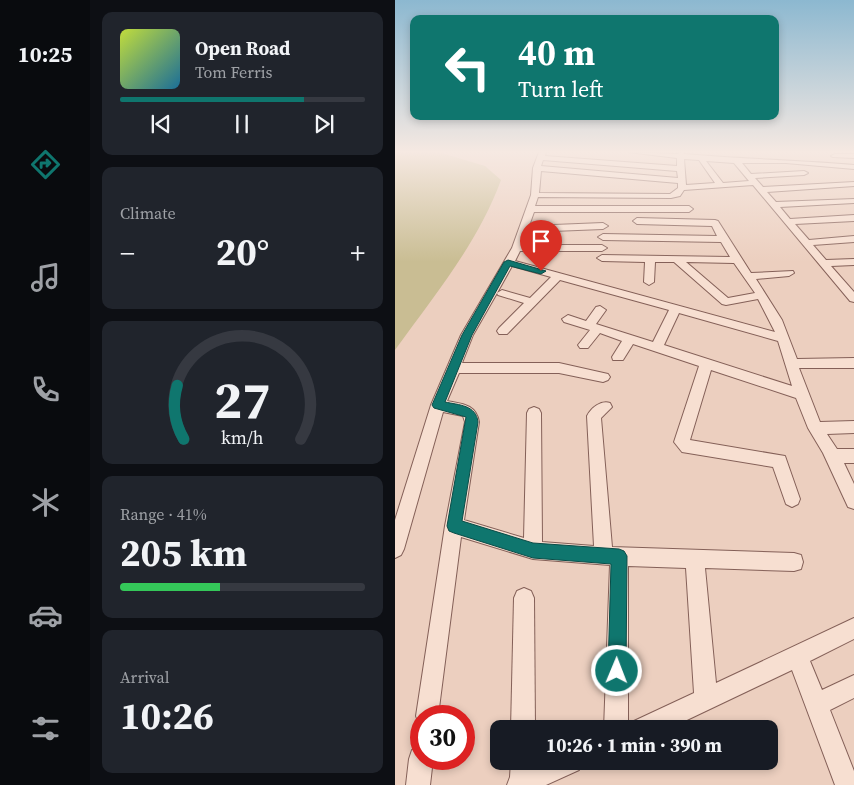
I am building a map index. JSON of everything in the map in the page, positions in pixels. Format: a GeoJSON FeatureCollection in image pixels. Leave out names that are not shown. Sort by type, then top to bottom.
{"type":"FeatureCollection","features":[{"type":"Feature","properties":{"kind":"street"},"geometry":{"type":"LineString","coordinates":[[395,549],[438,405],[467,335],[517,248],[536,189]]}},
{"type":"Feature","properties":{"kind":"street"},"geometry":{"type":"LineString","coordinates":[[535,195],[671,196],[677,194],[679,189]]}},
{"type":"Feature","properties":{"kind":"street"},"geometry":{"type":"LineString","coordinates":[[760,189],[805,243],[852,294]]}},
{"type":"Feature","properties":{"kind":"street"},"geometry":{"type":"LineString","coordinates":[[602,269],[607,195]]}},
{"type":"Feature","properties":{"kind":"street"},"geometry":{"type":"LineString","coordinates":[[773,205],[854,201]]}},
{"type":"Feature","properties":{"kind":"street"},"geometry":{"type":"LineString","coordinates":[[531,208],[689,209]]}},
{"type":"Feature","properties":{"kind":"street"},"geometry":{"type":"LineString","coordinates":[[787,222],[854,218]]}},
{"type":"Feature","properties":{"kind":"street"},"geometry":{"type":"LineString","coordinates":[[637,221],[715,222],[735,260],[762,295],[784,338],[801,394],[815,428],[832,456],[854,501]]}},
{"type":"Feature","properties":{"kind":"street"},"geometry":{"type":"LineString","coordinates":[[524,229],[723,239]]}},
{"type":"Feature","properties":{"kind":"street"},"geometry":{"type":"LineString","coordinates":[[805,243],[854,239]]}},
{"type":"Feature","properties":{"kind":"street"},"geometry":{"type":"LineString","coordinates":[[517,248],[602,253],[649,259],[735,260]]}},
{"type":"Feature","properties":{"kind":"street"},"geometry":{"type":"LineString","coordinates":[[649,259],[649,282]]}},
{"type":"Feature","properties":{"kind":"street"},"geometry":{"type":"LineString","coordinates":[[676,260],[726,302],[762,295]]}},
{"type":"Feature","properties":{"kind":"street"},"geometry":{"type":"LineString","coordinates":[[508,262],[784,338]]}},
{"type":"Feature","properties":{"kind":"street"},"geometry":{"type":"LineString","coordinates":[[823,263],[854,262]]}},
{"type":"Feature","properties":{"kind":"street"},"geometry":{"type":"LineString","coordinates":[[749,276],[789,273]]}},
{"type":"Feature","properties":{"kind":"street"},"geometry":{"type":"LineString","coordinates":[[503,330],[558,276]]}},
{"type":"Feature","properties":{"kind":"street"},"geometry":{"type":"LineString","coordinates":[[502,293],[531,302]]}},
{"type":"Feature","properties":{"kind":"street"},"geometry":{"type":"LineString","coordinates":[[656,348],[675,308]]}},
{"type":"Feature","properties":{"kind":"street"},"geometry":{"type":"LineString","coordinates":[[584,345],[600,310]]}},
{"type":"Feature","properties":{"kind":"street"},"geometry":{"type":"LineString","coordinates":[[568,319],[801,394]]}},
{"type":"Feature","properties":{"kind":"street"},"geometry":{"type":"LineString","coordinates":[[618,357],[629,339]]}},
{"type":"Feature","properties":{"kind":"street"},"geometry":{"type":"LineString","coordinates":[[791,364],[854,363]]}},
{"type":"Feature","properties":{"kind":"street"},"geometry":{"type":"LineString","coordinates":[[706,364],[682,442],[687,447],[779,461],[792,499]]}},
{"type":"Feature","properties":{"kind":"street"},"geometry":{"type":"LineString","coordinates":[[454,368],[559,368],[603,377]]}},
{"type":"Feature","properties":{"kind":"street"},"geometry":{"type":"LineString","coordinates":[[429,705],[454,526],[472,422],[471,415],[467,412],[438,405]]}},
{"type":"Feature","properties":{"kind":"street"},"geometry":{"type":"LineString","coordinates":[[605,407],[594,416],[612,556],[616,720]]}},
{"type":"Feature","properties":{"kind":"street"},"geometry":{"type":"LineString","coordinates":[[533,550],[534,413]]}},
{"type":"Feature","properties":{"kind":"street"},"geometry":{"type":"LineString","coordinates":[[815,428],[854,427]]}},
{"type":"Feature","properties":{"kind":"street"},"geometry":{"type":"LineString","coordinates":[[832,456],[854,456]]}},
{"type":"Feature","properties":{"kind":"street"},"geometry":{"type":"LineString","coordinates":[[454,526],[533,550],[612,556],[794,562]]}},
{"type":"Feature","properties":{"kind":"street"},"geometry":{"type":"LineString","coordinates":[[695,559],[706,700]]}},
{"type":"Feature","properties":{"kind":"street"},"geometry":{"type":"LineString","coordinates":[[523,720],[524,598]]}},
{"type":"Feature","properties":{"kind":"street"},"geometry":{"type":"LineString","coordinates":[[662,720],[854,628]]}},
{"type":"Feature","properties":{"kind":"street"},"geometry":{"type":"LineString","coordinates":[[798,656],[847,785]]}},
{"type":"Feature","properties":{"kind":"street"},"geometry":{"type":"LineString","coordinates":[[817,705],[854,686]]}},
{"type":"Feature","properties":{"kind":"street"},"geometry":{"type":"LineString","coordinates":[[418,785],[420,770]]}},
{"type":"Feature","properties":{"kind":"street"},"geometry":{"type":"LineString","coordinates":[[521,779],[546,770]]}},
{"type":"Feature","properties":{"kind":"shaded area"},"geometry":{"type":"Polygon","coordinates":[[[395,189],[497,189],[468,247],[395,350],[395,189]]]}},
{"type":"Feature","properties":{"kind":"route"},"geometry":{"type":"LineString","coordinates":[[541,271],[508,262],[467,335],[438,405],[467,412],[471,415],[472,422],[454,526],[533,550],[619,556],[617,671]]}}]}
